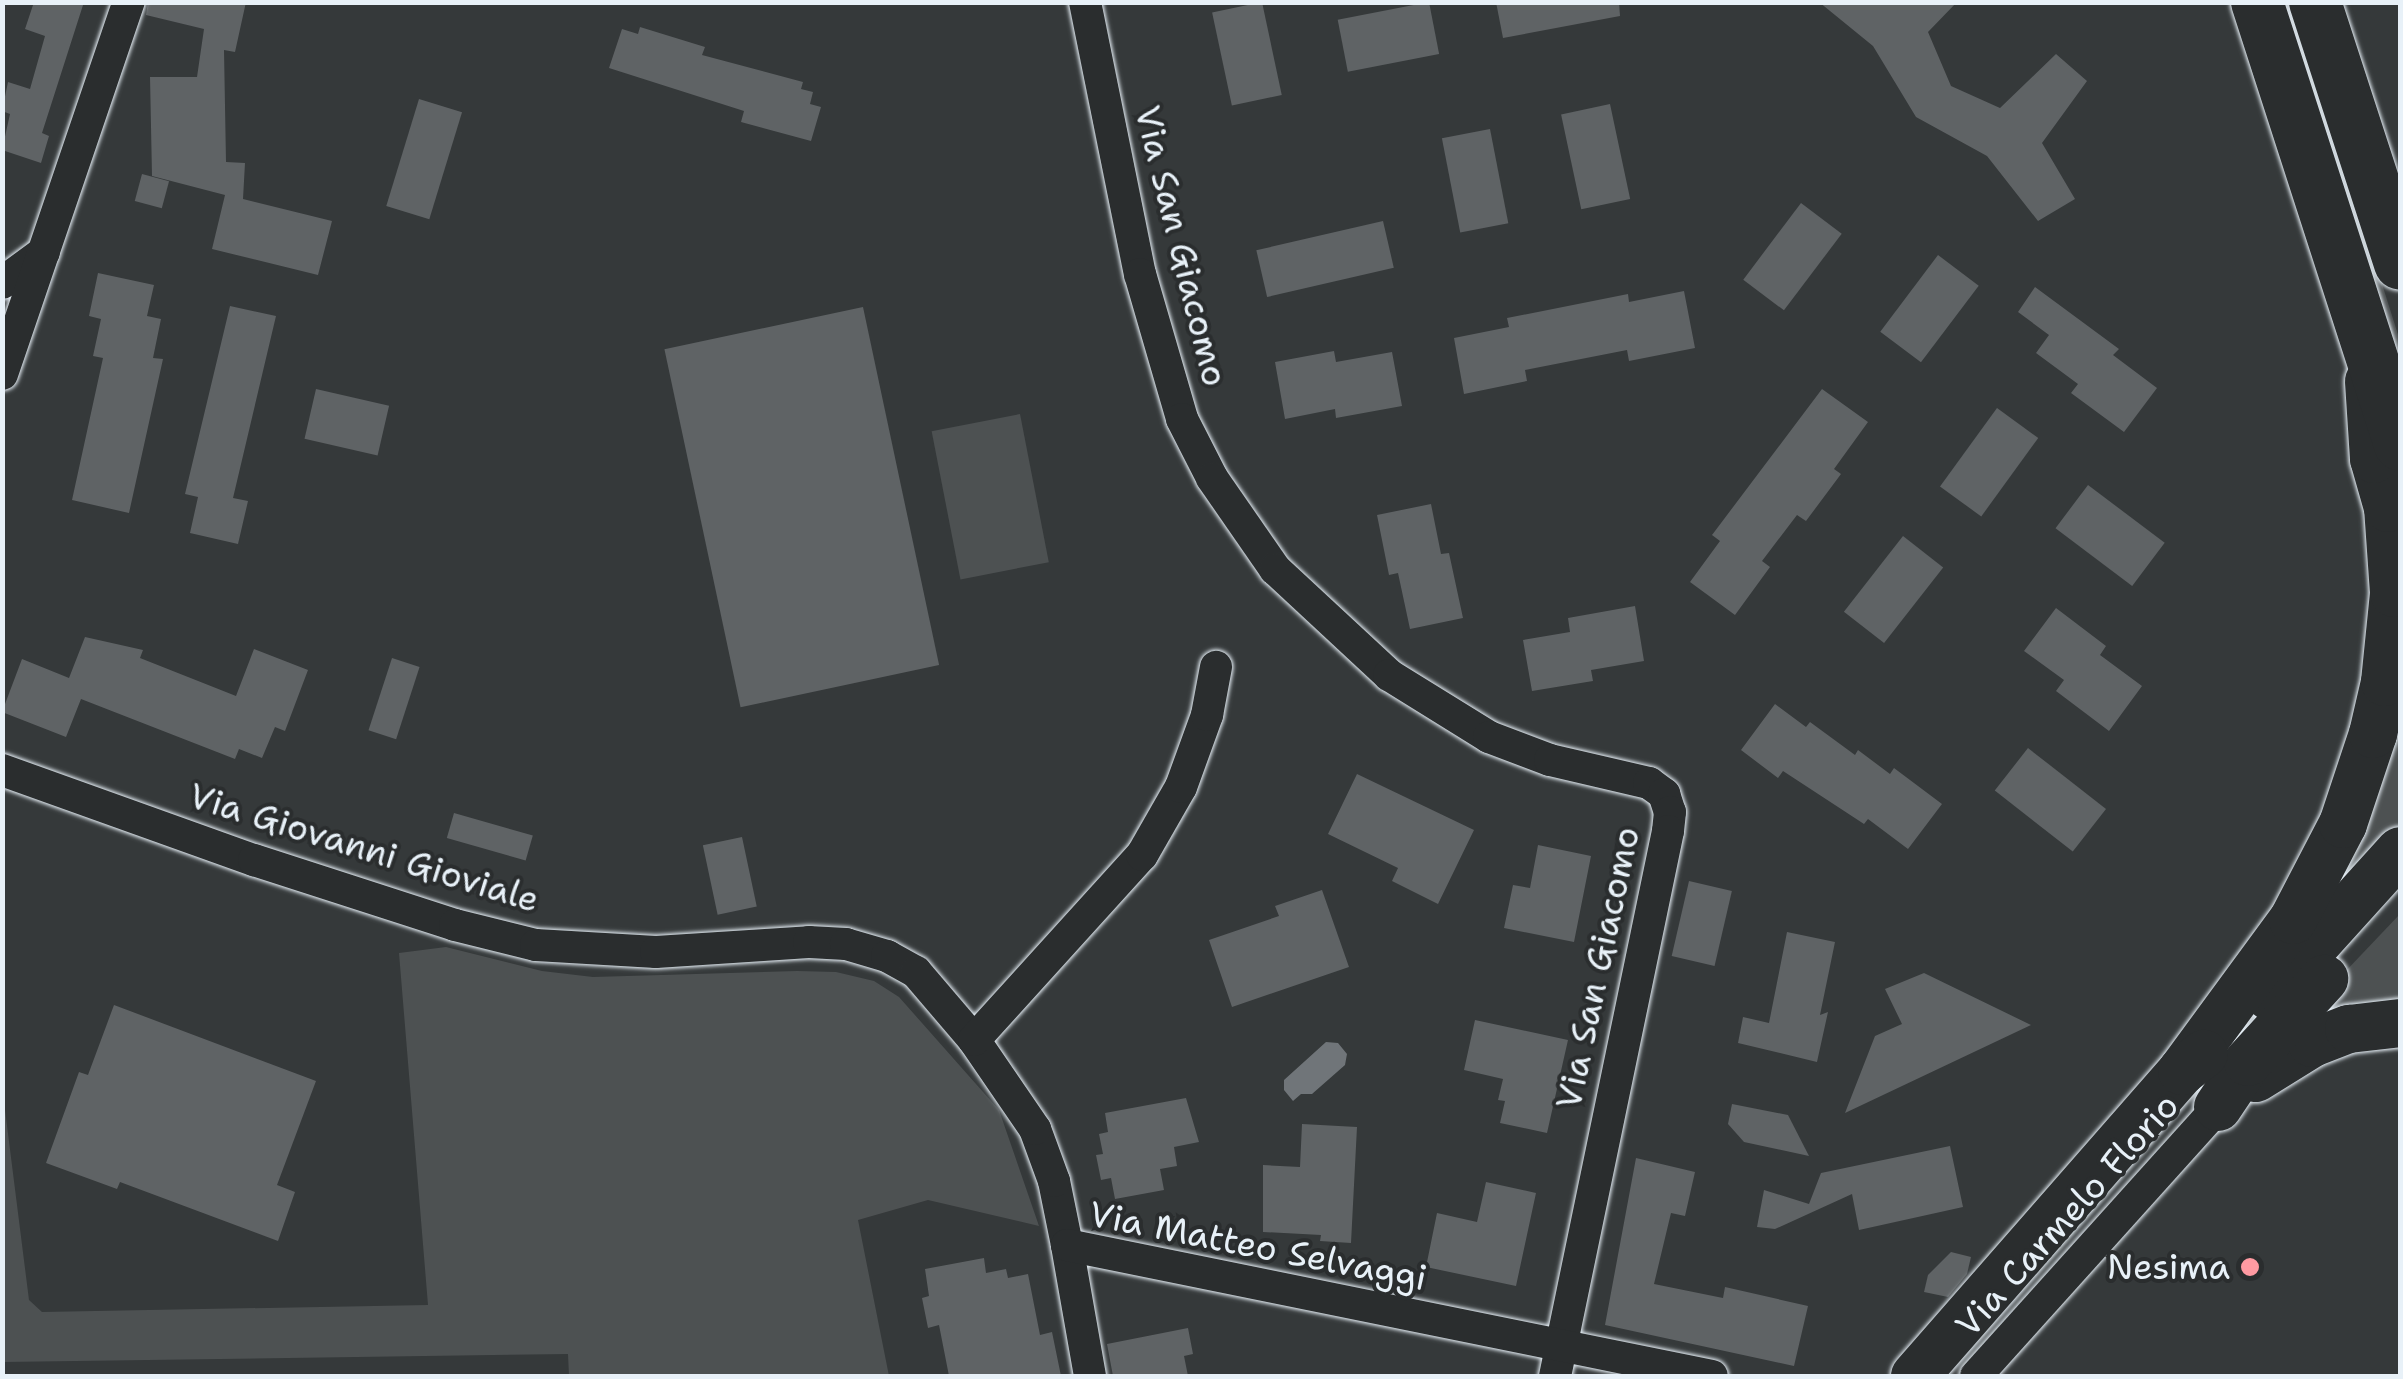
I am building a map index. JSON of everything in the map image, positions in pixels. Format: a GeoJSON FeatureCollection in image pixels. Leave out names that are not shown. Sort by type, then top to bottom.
{"type":"FeatureCollection","features":[{"type":"Feature","properties":{"kind":"main road"},"geometry":{"type":"LineString","coordinates":[[2257,2],[2400,444]]}},
{"type":"Feature","properties":{"kind":"main road"},"geometry":{"type":"LineString","coordinates":[[2315,2],[2400,264]]}},
{"type":"Feature","properties":{"kind":"main road"},"geometry":{"type":"LineString","coordinates":[[2354,121],[2400,190]]}},
{"type":"Feature","properties":{"kind":"main road"},"geometry":{"type":"LineString","coordinates":[[1915,1376],[2182,1072],[2293,920],[2343,824],[2374,734],[2390,648],[2394,592],[2388,508],[2374,459],[2367,342]]}},
{"type":"Feature","properties":{"kind":"main road"},"geometry":{"type":"LineString","coordinates":[[2182,1072],[2238,1028],[2355,906],[2400,851]]}},
{"type":"Feature","properties":{"kind":"main road"},"geometry":{"type":"LineString","coordinates":[[2218,1106],[2248,1062],[2400,901]]}},
{"type":"Feature","properties":{"kind":"main road"},"geometry":{"type":"LineString","coordinates":[[2218,1106],[2312,1043],[2349,1029],[2400,1022]]}},
{"type":"Feature","properties":{"kind":"street"},"geometry":{"type":"LineString","coordinates":[[3,372],[129,2]]}},
{"type":"Feature","properties":{"kind":"street","name":"Via San Giacomo"},"geometry":{"type":"LineString","coordinates":[[1086,2],[1140,274],[1182,419],[1212,478],[1275,569],[1389,674],[1489,737],[1550,760],[1648,783],[1664,794],[1670,812],[1668,830],[1557,1362]]}},
{"type":"Feature","properties":{"kind":"street"},"geometry":{"type":"LineString","coordinates":[[2,283],[44,252]]}},
{"type":"Feature","properties":{"kind":"street"},"geometry":{"type":"LineString","coordinates":[[974,1040],[1056,954],[1142,854],[1181,788],[1207,715],[1216,667]]}},
{"type":"Feature","properties":{"kind":"street","name":"Via Giovanni Gioviale"},"geometry":{"type":"LineString","coordinates":[[4,772],[254,860],[455,925],[536,945],[656,952],[809,942],[846,944],[888,956],[916,972],[974,1040],[1035,1128],[1054,1181],[1067,1244]]}},
{"type":"Feature","properties":{"kind":"street","name":"Via Carmelo Florio"},"geometry":{"type":"LineString","coordinates":[[1976,1376],[2218,1106]]}},
{"type":"Feature","properties":{"kind":"street","name":"Via Matteo Selvaggi"},"geometry":{"type":"LineString","coordinates":[[1090,1376],[1067,1244],[1557,1362],[1712,1376]]}},
{"type":"Feature","properties":{"kind":"shaded area"},"geometry":{"type":"Polygon","coordinates":[[[2282,3],[2293,3],[2400,341],[2400,370],[2282,3]]]}},
{"type":"Feature","properties":{"kind":"shaded area"},"geometry":{"type":"Polygon","coordinates":[[[1020,414],[1049,562],[960,579],[932,431],[1020,414]]]}},
{"type":"Feature","properties":{"kind":"shaded area"},"geometry":{"type":"Polygon","coordinates":[[[2400,651],[2400,826],[2304,927],[2400,651]]]}},
{"type":"Feature","properties":{"kind":"shaded area"},"geometry":{"type":"Polygon","coordinates":[[[2400,914],[2400,1007],[2314,1026],[2343,974],[2400,914]]]}},
{"type":"Feature","properties":{"kind":"shaded area"},"geometry":{"type":"Polygon","coordinates":[[[446,947],[542,971],[593,977],[797,971],[836,972],[874,981],[899,997],[999,1110],[1039,1226],[928,1200],[858,1220],[889,1376],[569,1376],[568,1354],[3,1362],[3,1094],[29,1300],[42,1312],[428,1305],[399,953],[446,947]]]}},
{"type":"Feature","properties":{"kind":"shaded area"},"geometry":{"type":"Polygon","coordinates":[[[1326,1042],[1338,1043],[1347,1054],[1345,1065],[1312,1094],[1301,1094],[1293,1101],[1284,1090],[1284,1080],[1326,1042]]]}},
{"type":"Feature","properties":{"kind":"building"},"geometry":{"type":"Polygon","coordinates":[[[34,2],[84,2],[42,133],[49,136],[41,163],[2,150],[10,114],[2,111],[8,82],[30,89],[45,36],[25,29],[34,2]]]}},
{"type":"Feature","properties":{"kind":"building"},"geometry":{"type":"Polygon","coordinates":[[[148,2],[246,2],[235,52],[224,50],[226,162],[245,163],[243,199],[332,221],[318,275],[212,249],[225,195],[152,176],[150,77],[197,77],[204,29],[146,15],[148,2]]]}},
{"type":"Feature","properties":{"kind":"building"},"geometry":{"type":"Polygon","coordinates":[[[1262,2],[1282,95],[1232,106],[1212,13],[1262,2]]]}},
{"type":"Feature","properties":{"kind":"building"},"geometry":{"type":"Polygon","coordinates":[[[1429,2],[1439,54],[1348,72],[1338,20],[1429,2]]]}},
{"type":"Feature","properties":{"kind":"building"},"geometry":{"type":"Polygon","coordinates":[[[1496,2],[1619,2],[1620,16],[1503,38],[1496,2]]]}},
{"type":"Feature","properties":{"kind":"building"},"geometry":{"type":"Polygon","coordinates":[[[1819,2],[1957,2],[1928,32],[1951,86],[2000,108],[2056,54],[2087,81],[2042,143],[2075,199],[2038,221],[1987,156],[1916,117],[1873,46],[1819,2]]]}},
{"type":"Feature","properties":{"kind":"building"},"geometry":{"type":"Polygon","coordinates":[[[640,27],[705,47],[702,55],[803,82],[801,89],[813,92],[810,104],[821,107],[811,141],[741,122],[744,111],[609,68],[622,29],[638,34],[640,27]]]}},
{"type":"Feature","properties":{"kind":"building"},"geometry":{"type":"Polygon","coordinates":[[[419,99],[462,112],[429,219],[386,206],[419,99]]]}},
{"type":"Feature","properties":{"kind":"building"},"geometry":{"type":"Polygon","coordinates":[[[1610,104],[1630,199],[1581,209],[1561,114],[1610,104]]]}},
{"type":"Feature","properties":{"kind":"building"},"geometry":{"type":"Polygon","coordinates":[[[1490,129],[1508,223],[1460,233],[1442,138],[1490,129]]]}},
{"type":"Feature","properties":{"kind":"building"},"geometry":{"type":"Polygon","coordinates":[[[142,174],[169,181],[162,208],[135,201],[142,174]]]}},
{"type":"Feature","properties":{"kind":"building"},"geometry":{"type":"Polygon","coordinates":[[[1801,203],[1842,234],[1784,310],[1743,280],[1801,203]]]}},
{"type":"Feature","properties":{"kind":"building"},"geometry":{"type":"Polygon","coordinates":[[[1383,221],[1394,268],[1267,297],[1256,250],[1383,221]]]}},
{"type":"Feature","properties":{"kind":"building"},"geometry":{"type":"Polygon","coordinates":[[[1938,255],[1979,286],[1921,362],[1880,332],[1938,255]]]}},
{"type":"Feature","properties":{"kind":"building"},"geometry":{"type":"Polygon","coordinates":[[[98,273],[154,285],[147,316],[161,319],[153,358],[163,359],[129,513],[72,500],[103,358],[93,356],[101,319],[89,316],[98,273]]]}},
{"type":"Feature","properties":{"kind":"building"},"geometry":{"type":"Polygon","coordinates":[[[2035,287],[2119,349],[2113,355],[2157,388],[2124,432],[2071,393],[2078,384],[2036,353],[2049,335],[2018,312],[2035,287]]]}},
{"type":"Feature","properties":{"kind":"building"},"geometry":{"type":"Polygon","coordinates":[[[1684,291],[1695,348],[1629,361],[1627,350],[1525,370],[1527,381],[1464,394],[1454,338],[1509,327],[1507,318],[1628,294],[1629,302],[1684,291]]]}},
{"type":"Feature","properties":{"kind":"building"},"geometry":{"type":"Polygon","coordinates":[[[230,306],[276,316],[233,498],[248,501],[238,544],[190,533],[198,497],[185,494],[230,306]]]}},
{"type":"Feature","properties":{"kind":"building"},"geometry":{"type":"Polygon","coordinates":[[[863,307],[939,665],[741,707],[664,349],[863,307]]]}},
{"type":"Feature","properties":{"kind":"building"},"geometry":{"type":"Polygon","coordinates":[[[1334,351],[1336,362],[1392,352],[1402,406],[1336,418],[1335,409],[1285,419],[1275,362],[1334,351]]]}},
{"type":"Feature","properties":{"kind":"building"},"geometry":{"type":"Polygon","coordinates":[[[316,389],[389,406],[378,456],[305,439],[316,389]]]}},
{"type":"Feature","properties":{"kind":"building"},"geometry":{"type":"Polygon","coordinates":[[[1822,389],[1868,422],[1834,469],[1841,474],[1806,521],[1797,515],[1762,561],[1770,567],[1735,615],[1690,582],[1720,541],[1712,535],[1822,389]]]}},
{"type":"Feature","properties":{"kind":"building"},"geometry":{"type":"Polygon","coordinates":[[[1997,408],[2038,438],[1981,516],[1940,486],[1997,408]]]}},
{"type":"Feature","properties":{"kind":"building"},"geometry":{"type":"Polygon","coordinates":[[[2088,485],[2165,543],[2132,586],[2056,528],[2088,485]]]}},
{"type":"Feature","properties":{"kind":"building"},"geometry":{"type":"Polygon","coordinates":[[[1431,504],[1441,554],[1449,553],[1463,618],[1410,629],[1398,573],[1389,575],[1377,515],[1431,504]]]}},
{"type":"Feature","properties":{"kind":"building"},"geometry":{"type":"Polygon","coordinates":[[[1903,536],[1943,567],[1884,643],[1844,612],[1903,536]]]}},
{"type":"Feature","properties":{"kind":"building"},"geometry":{"type":"Polygon","coordinates":[[[1635,606],[1644,661],[1591,670],[1593,681],[1532,691],[1523,640],[1570,632],[1568,618],[1635,606]]]}},
{"type":"Feature","properties":{"kind":"building"},"geometry":{"type":"Polygon","coordinates":[[[2056,608],[2106,646],[2100,655],[2142,686],[2109,731],[2056,691],[2064,680],[2024,651],[2056,608]]]}},
{"type":"Feature","properties":{"kind":"building"},"geometry":{"type":"Polygon","coordinates":[[[85,637],[143,650],[140,658],[236,696],[254,649],[308,670],[285,731],[275,727],[262,758],[239,749],[235,759],[81,699],[66,737],[2,712],[22,659],[69,678],[85,637]]]}},
{"type":"Feature","properties":{"kind":"building"},"geometry":{"type":"Polygon","coordinates":[[[392,658],[420,667],[396,739],[369,730],[392,658]]]}},
{"type":"Feature","properties":{"kind":"building"},"geometry":{"type":"Polygon","coordinates":[[[1775,704],[1806,727],[1810,722],[1855,755],[1858,750],[1890,774],[1894,768],[1942,804],[1908,849],[1868,819],[1864,824],[1783,771],[1778,778],[1741,750],[1775,704]]]}},
{"type":"Feature","properties":{"kind":"building"},"geometry":{"type":"Polygon","coordinates":[[[2028,748],[2106,809],[2073,852],[1995,791],[2028,748]]]}},
{"type":"Feature","properties":{"kind":"building"},"geometry":{"type":"Polygon","coordinates":[[[1357,774],[1474,830],[1438,904],[1392,881],[1398,868],[1328,834],[1357,774]]]}},
{"type":"Feature","properties":{"kind":"building"},"geometry":{"type":"Polygon","coordinates":[[[454,813],[533,836],[526,861],[447,838],[454,813]]]}},
{"type":"Feature","properties":{"kind":"building"},"geometry":{"type":"Polygon","coordinates":[[[742,837],[757,906],[718,915],[703,845],[742,837]]]}},
{"type":"Feature","properties":{"kind":"building"},"geometry":{"type":"Polygon","coordinates":[[[1538,845],[1591,856],[1574,942],[1504,928],[1513,885],[1530,888],[1538,845]]]}},
{"type":"Feature","properties":{"kind":"building"},"geometry":{"type":"Polygon","coordinates":[[[1689,881],[1732,891],[1715,966],[1672,956],[1689,881]]]}},
{"type":"Feature","properties":{"kind":"building"},"geometry":{"type":"Polygon","coordinates":[[[1322,890],[1349,967],[1232,1007],[1209,940],[1279,916],[1275,906],[1322,890]]]}},
{"type":"Feature","properties":{"kind":"building"},"geometry":{"type":"Polygon","coordinates":[[[1787,932],[1835,942],[1820,1015],[1828,1012],[1817,1062],[1738,1043],[1743,1017],[1769,1023],[1787,932]]]}},
{"type":"Feature","properties":{"kind":"building"},"geometry":{"type":"Polygon","coordinates":[[[1924,973],[2031,1025],[1845,1113],[1875,1036],[1902,1024],[1885,989],[1924,973]]]}},
{"type":"Feature","properties":{"kind":"building"},"geometry":{"type":"Polygon","coordinates":[[[114,1005],[316,1081],[277,1185],[295,1192],[278,1241],[120,1182],[117,1189],[46,1163],[79,1072],[88,1075],[114,1005]]]}},
{"type":"Feature","properties":{"kind":"building"},"geometry":{"type":"Polygon","coordinates":[[[1475,1020],[1568,1040],[1547,1133],[1500,1123],[1505,1101],[1498,1100],[1503,1079],[1464,1070],[1475,1020]]]}},
{"type":"Feature","properties":{"kind":"building"},"geometry":{"type":"Polygon","coordinates":[[[1186,1098],[1199,1142],[1174,1147],[1177,1166],[1160,1169],[1164,1190],[1115,1199],[1111,1178],[1101,1180],[1096,1155],[1103,1154],[1099,1134],[1108,1132],[1105,1113],[1186,1098]]]}},
{"type":"Feature","properties":{"kind":"building"},"geometry":{"type":"Polygon","coordinates":[[[1732,1104],[1788,1115],[1809,1156],[1744,1142],[1728,1124],[1732,1104]]]}},
{"type":"Feature","properties":{"kind":"building"},"geometry":{"type":"Polygon","coordinates":[[[1302,1124],[1357,1127],[1351,1243],[1320,1241],[1321,1235],[1263,1232],[1263,1165],[1300,1167],[1302,1124]]]}},
{"type":"Feature","properties":{"kind":"building"},"geometry":{"type":"Polygon","coordinates":[[[1950,1146],[1963,1207],[1859,1230],[1852,1194],[1775,1229],[1757,1227],[1764,1190],[1809,1204],[1821,1173],[1950,1146]]]}},
{"type":"Feature","properties":{"kind":"building"},"geometry":{"type":"Polygon","coordinates":[[[1636,1158],[1695,1172],[1685,1216],[1671,1213],[1654,1284],[1723,1298],[1725,1287],[1808,1306],[1794,1366],[1605,1325],[1636,1158]]]}},
{"type":"Feature","properties":{"kind":"building"},"geometry":{"type":"Polygon","coordinates":[[[1486,1182],[1536,1193],[1516,1286],[1426,1267],[1437,1213],[1477,1222],[1486,1182]]]}},
{"type":"Feature","properties":{"kind":"building"},"geometry":{"type":"Polygon","coordinates":[[[1951,1252],[1971,1257],[1967,1274],[1948,1297],[1924,1292],[1928,1275],[1951,1252]]]}},
{"type":"Feature","properties":{"kind":"building"},"geometry":{"type":"Polygon","coordinates":[[[984,1258],[986,1273],[1006,1269],[1008,1278],[1028,1274],[1040,1335],[1052,1332],[1061,1376],[949,1376],[939,1325],[928,1328],[922,1298],[929,1296],[925,1269],[984,1258]]]}},
{"type":"Feature","properties":{"kind":"building"},"geometry":{"type":"Polygon","coordinates":[[[1188,1328],[1193,1354],[1184,1356],[1188,1376],[1113,1376],[1107,1344],[1188,1328]]]}},
{"type":"Feature","properties":{"kind":"place","name":"Nesima"},"geometry":{"type":"Point","coordinates":[2250,1267]}}]}
